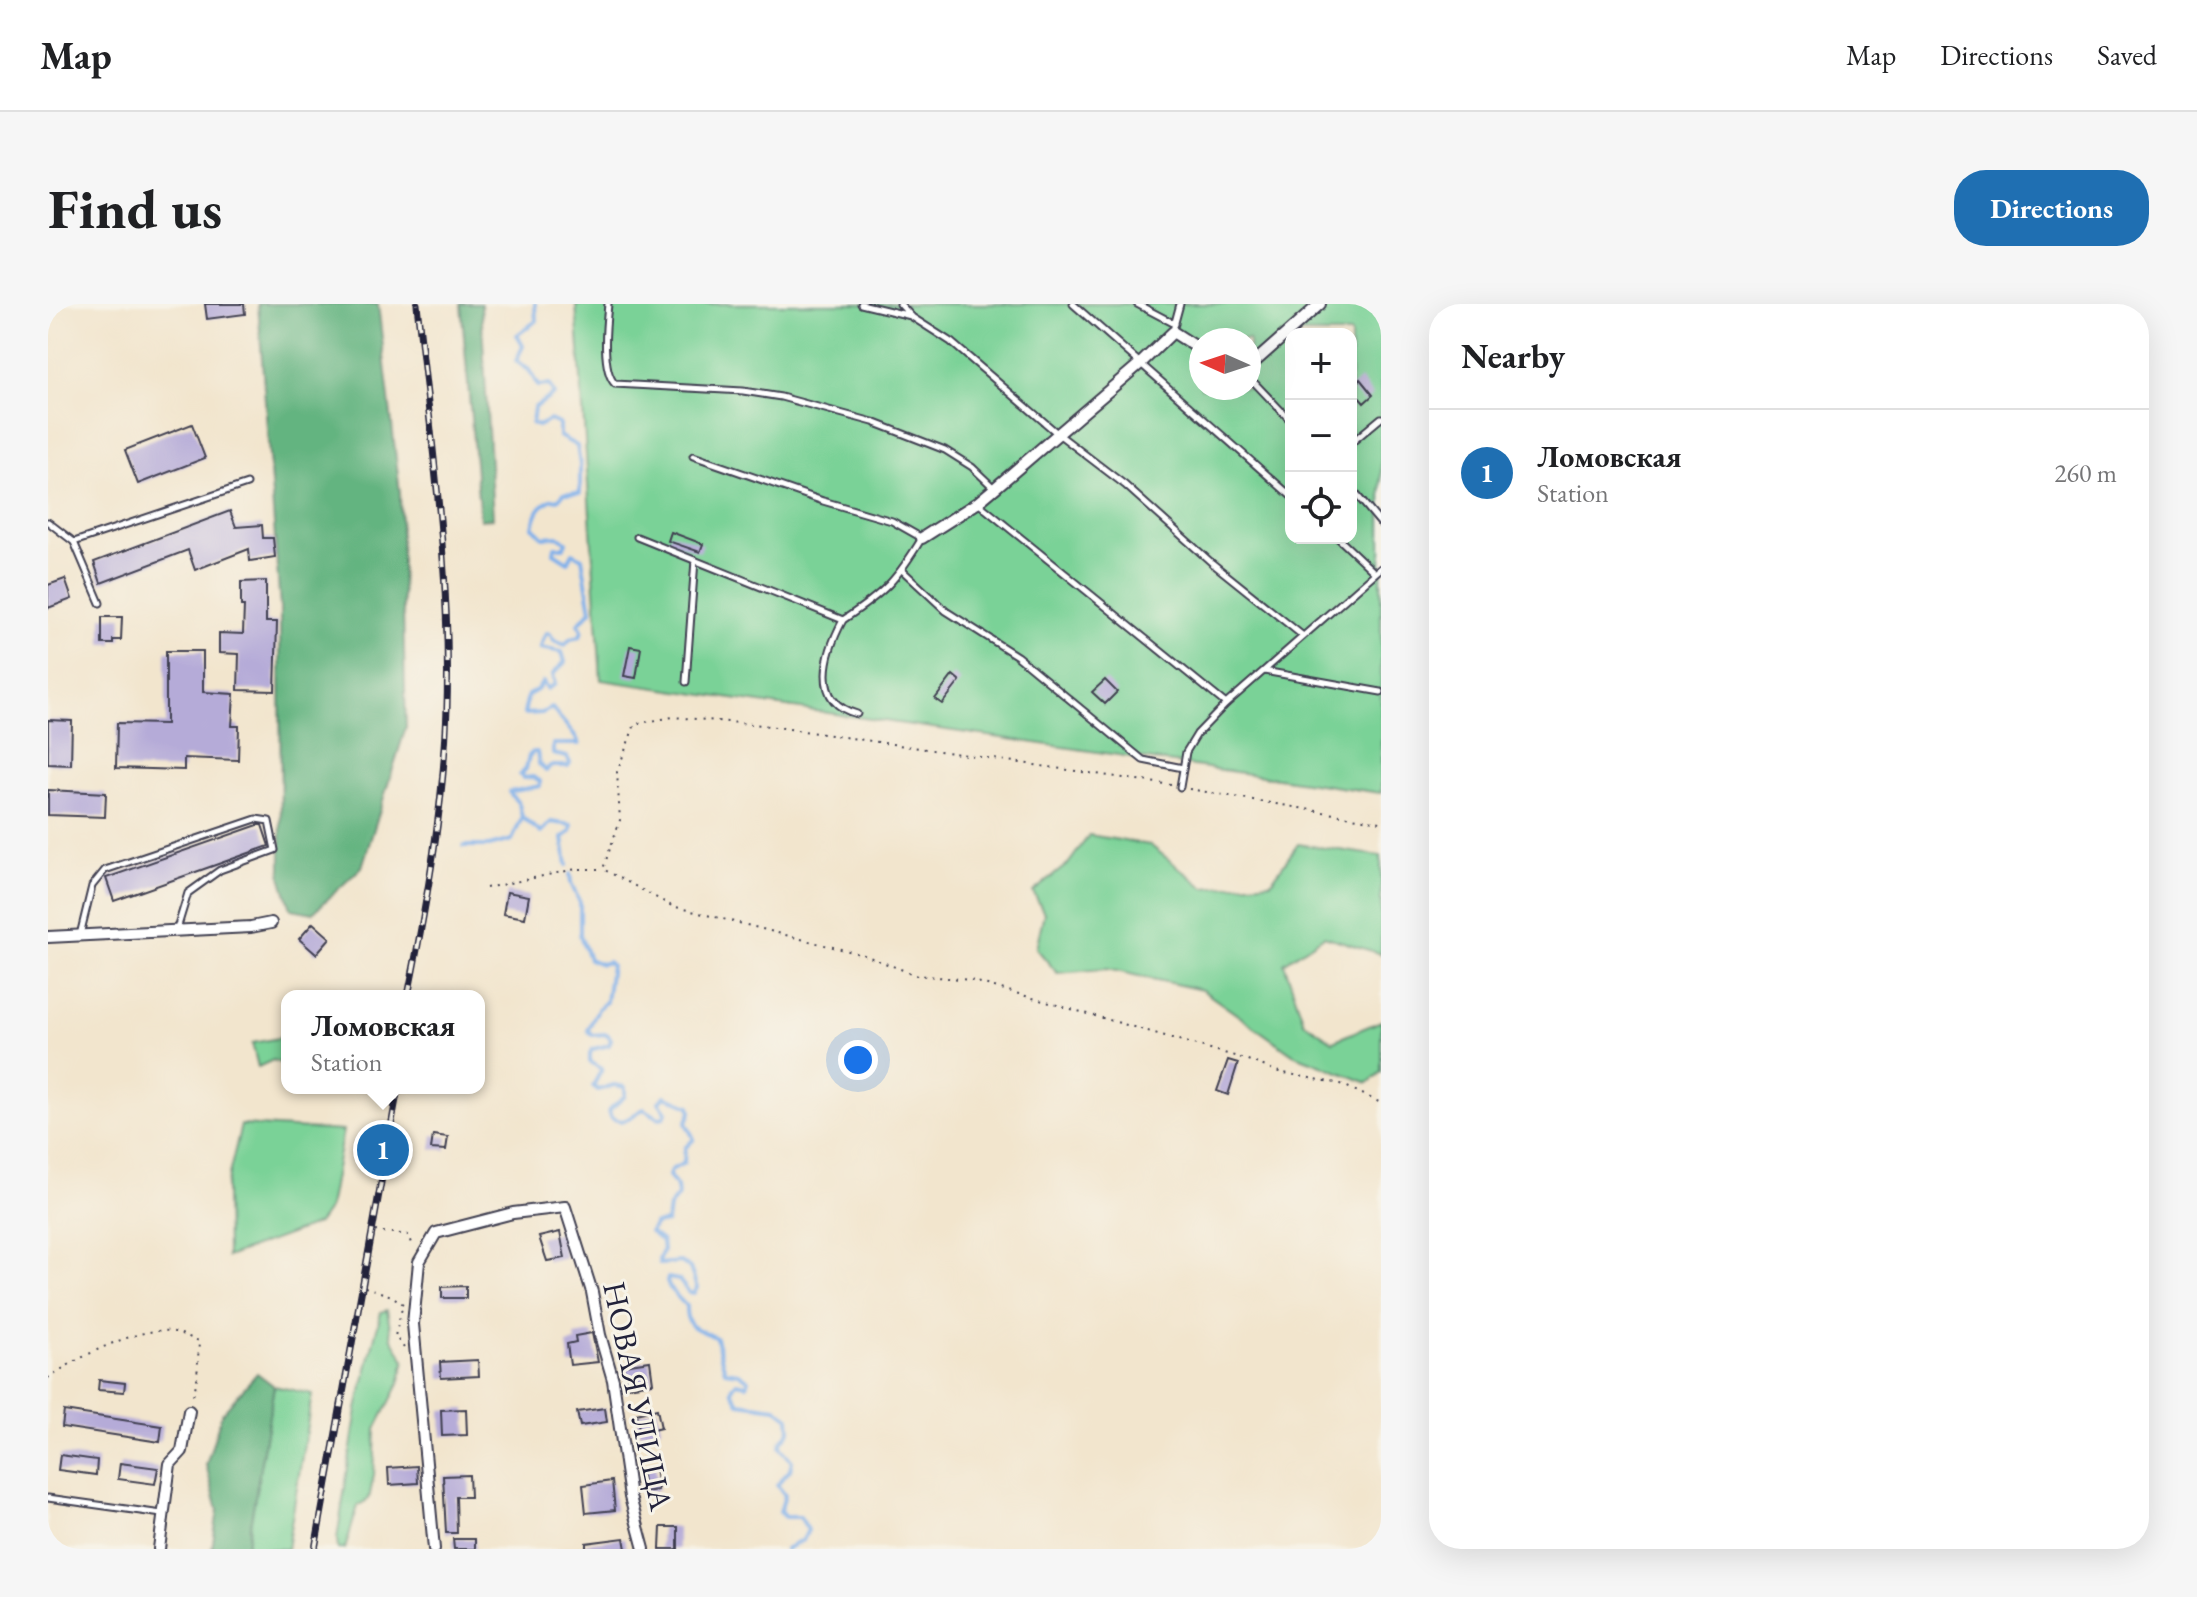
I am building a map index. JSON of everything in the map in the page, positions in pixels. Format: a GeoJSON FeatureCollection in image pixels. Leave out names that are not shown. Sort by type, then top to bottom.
{"type":"FeatureCollection","features":[{"type":"Feature","properties":{"kind":"street"},"geometry":{"type":"LineString","coordinates":[[1261,356],[1320,304]]}},
{"type":"Feature","properties":{"kind":"street"},"geometry":{"type":"LineString","coordinates":[[922,538],[995,488],[1142,362],[1174,328],[1189,340]]}},
{"type":"Feature","properties":{"kind":"street"},"geometry":{"type":"LineString","coordinates":[[48,937],[251,927],[271,923]]}},
{"type":"Feature","properties":{"kind":"street","name":"НОВАЯ УЛИЦА"},"geometry":{"type":"LineString","coordinates":[[434,1549],[413,1324],[419,1262],[436,1233],[513,1213],[565,1207],[592,1292],[613,1380],[630,1497],[644,1549]]}},
{"type":"Feature","properties":{"kind":"street"},"geometry":{"type":"LineString","coordinates":[[159,1549],[170,1464],[182,1451],[189,1411]]}},
{"type":"Feature","properties":{"kind":"lane"},"geometry":{"type":"LineString","coordinates":[[608,304],[605,330],[608,372],[615,384],[756,393],[873,422],[945,450],[972,467],[995,488]]}},
{"type":"Feature","properties":{"kind":"lane"},"geometry":{"type":"LineString","coordinates":[[861,304],[912,317]]}},
{"type":"Feature","properties":{"kind":"lane"},"geometry":{"type":"LineString","coordinates":[[900,304],[912,317],[951,342],[1057,433],[1125,485],[1212,563],[1303,636]]}},
{"type":"Feature","properties":{"kind":"lane"},"geometry":{"type":"LineString","coordinates":[[1073,304],[1285,491]]}},
{"type":"Feature","properties":{"kind":"lane"},"geometry":{"type":"LineString","coordinates":[[1137,304],[1174,328],[1180,304]]}},
{"type":"Feature","properties":{"kind":"lane"},"geometry":{"type":"LineString","coordinates":[[1261,390],[1285,415]]}},
{"type":"Feature","properties":{"kind":"lane"},"geometry":{"type":"LineString","coordinates":[[1357,438],[1381,418]]}},
{"type":"Feature","properties":{"kind":"lane"},"geometry":{"type":"LineString","coordinates":[[693,456],[823,501],[892,521],[922,538],[902,571],[883,594],[843,620],[828,655],[827,686],[835,704],[857,714]]}},
{"type":"Feature","properties":{"kind":"lane"},"geometry":{"type":"LineString","coordinates":[[74,542],[247,484]]}},
{"type":"Feature","properties":{"kind":"lane"},"geometry":{"type":"LineString","coordinates":[[1357,495],[1381,524]]}},
{"type":"Feature","properties":{"kind":"lane"},"geometry":{"type":"LineString","coordinates":[[977,503],[1226,704]]}},
{"type":"Feature","properties":{"kind":"lane"},"geometry":{"type":"LineString","coordinates":[[48,522],[74,542],[100,603]]}},
{"type":"Feature","properties":{"kind":"lane"},"geometry":{"type":"LineString","coordinates":[[637,537],[843,620]]}},
{"type":"Feature","properties":{"kind":"lane"},"geometry":{"type":"LineString","coordinates":[[1344,544],[1375,573]]}},
{"type":"Feature","properties":{"kind":"lane"},"geometry":{"type":"LineString","coordinates":[[686,682],[695,560]]}},
{"type":"Feature","properties":{"kind":"lane"},"geometry":{"type":"LineString","coordinates":[[1180,787],[1186,752],[1197,734],[1226,704],[1381,568]]}},
{"type":"Feature","properties":{"kind":"lane"},"geometry":{"type":"LineString","coordinates":[[902,571],[946,611],[1017,656],[1143,760],[1183,768]]}},
{"type":"Feature","properties":{"kind":"lane"},"geometry":{"type":"LineString","coordinates":[[1263,671],[1381,692]]}},
{"type":"Feature","properties":{"kind":"lane"},"geometry":{"type":"LineString","coordinates":[[80,935],[92,886],[105,870],[256,819],[269,821],[275,850],[220,870],[188,893],[176,930]]}},
{"type":"Feature","properties":{"kind":"lane"},"geometry":{"type":"LineString","coordinates":[[48,1498],[163,1514]]}},
{"type":"Feature","properties":{"kind":"path"},"geometry":{"type":"LineString","coordinates":[[603,869],[620,820],[617,772],[635,724],[673,717],[762,725],[1180,787],[1381,822]]}},
{"type":"Feature","properties":{"kind":"path"},"geometry":{"type":"LineString","coordinates":[[486,888],[576,869],[603,869],[672,906],[864,955],[916,975],[970,980],[1245,1059],[1279,1072],[1341,1084],[1381,1103]]}},
{"type":"Feature","properties":{"kind":"path"},"geometry":{"type":"LineString","coordinates":[[375,1231],[409,1235]]}},
{"type":"Feature","properties":{"kind":"path"},"geometry":{"type":"LineString","coordinates":[[365,1287],[392,1296]]}},
{"type":"Feature","properties":{"kind":"path"},"geometry":{"type":"LineString","coordinates":[[48,1378],[94,1351],[132,1336],[169,1330],[199,1341],[197,1380],[189,1411]]}},
{"type":"Feature","properties":{"kind":"green space"},"geometry":{"type":"Polygon","coordinates":[[[258,304],[378,304],[400,493],[406,727],[362,867],[313,913],[291,909],[281,876],[280,608],[258,304]]]}},
{"type":"Feature","properties":{"kind":"green space"},"geometry":{"type":"Polygon","coordinates":[[[461,304],[481,304],[493,518],[480,520],[461,304]]]}},
{"type":"Feature","properties":{"kind":"green space"},"geometry":{"type":"Polygon","coordinates":[[[576,304],[1381,304],[1381,793],[601,680],[576,304]]]}},
{"type":"Feature","properties":{"kind":"green space"},"geometry":{"type":"Polygon","coordinates":[[[1089,835],[1150,845],[1205,888],[1271,882],[1298,844],[1381,856],[1381,954],[1324,936],[1284,963],[1304,1022],[1333,1041],[1381,1021],[1381,1072],[1368,1083],[1293,1054],[1202,990],[1107,969],[1057,973],[1036,948],[1044,913],[1033,892],[1069,863],[1089,835]]]}},
{"type":"Feature","properties":{"kind":"green space"},"geometry":{"type":"Polygon","coordinates":[[[281,1036],[281,1063],[273,1060],[258,1067],[252,1043],[281,1036]]]}},
{"type":"Feature","properties":{"kind":"green space"},"geometry":{"type":"Polygon","coordinates":[[[241,1125],[343,1131],[329,1208],[318,1224],[227,1257],[226,1187],[241,1125]]]}},
{"type":"Feature","properties":{"kind":"green space"},"geometry":{"type":"Polygon","coordinates":[[[387,1310],[392,1339],[405,1360],[399,1384],[376,1429],[374,1475],[369,1499],[358,1506],[345,1549],[338,1549],[357,1409],[381,1312],[387,1310]]]}},
{"type":"Feature","properties":{"kind":"green space"},"geometry":{"type":"Polygon","coordinates":[[[257,1373],[274,1386],[246,1549],[212,1549],[218,1510],[206,1465],[222,1413],[257,1373]]]}},
{"type":"Feature","properties":{"kind":"green space"},"geometry":{"type":"Polygon","coordinates":[[[274,1386],[312,1394],[287,1549],[246,1549],[274,1386]]]}},
{"type":"Feature","properties":{"kind":"building"},"geometry":{"type":"Polygon","coordinates":[[[205,304],[244,304],[245,314],[207,319],[205,304]]]}},
{"type":"Feature","properties":{"kind":"building"},"geometry":{"type":"Polygon","coordinates":[[[1360,379],[1373,395],[1364,403],[1357,395],[1360,379]]]}},
{"type":"Feature","properties":{"kind":"building"},"geometry":{"type":"Polygon","coordinates":[[[192,424],[205,458],[138,484],[125,450],[192,424]]]}},
{"type":"Feature","properties":{"kind":"building"},"geometry":{"type":"Polygon","coordinates":[[[230,511],[236,527],[262,525],[263,538],[273,538],[275,557],[250,561],[249,549],[195,570],[188,550],[101,583],[94,562],[230,511]]]}},
{"type":"Feature","properties":{"kind":"building"},"geometry":{"type":"Polygon","coordinates":[[[671,532],[703,544],[700,552],[668,541],[671,532]]]}},
{"type":"Feature","properties":{"kind":"building"},"geometry":{"type":"Polygon","coordinates":[[[65,579],[72,599],[48,608],[48,585],[65,579]]]}},
{"type":"Feature","properties":{"kind":"building"},"geometry":{"type":"Polygon","coordinates":[[[266,581],[266,622],[277,622],[275,691],[238,690],[239,654],[219,653],[219,633],[243,634],[241,582],[266,581]]]}},
{"type":"Feature","properties":{"kind":"building"},"geometry":{"type":"Polygon","coordinates":[[[102,617],[122,617],[121,640],[102,644],[102,617]]]}},
{"type":"Feature","properties":{"kind":"building"},"geometry":{"type":"Polygon","coordinates":[[[630,646],[641,648],[636,678],[624,676],[630,646]]]}},
{"type":"Feature","properties":{"kind":"building"},"geometry":{"type":"Polygon","coordinates":[[[166,651],[203,651],[203,692],[234,694],[232,726],[239,726],[238,760],[184,758],[184,770],[116,768],[117,723],[166,724],[166,651]]]}},
{"type":"Feature","properties":{"kind":"building"},"geometry":{"type":"Polygon","coordinates":[[[953,675],[960,681],[942,704],[935,699],[953,675]]]}},
{"type":"Feature","properties":{"kind":"building"},"geometry":{"type":"Polygon","coordinates":[[[1105,680],[1117,692],[1105,704],[1092,692],[1105,680]]]}},
{"type":"Feature","properties":{"kind":"building"},"geometry":{"type":"Polygon","coordinates":[[[48,720],[72,721],[71,765],[48,764],[48,720]]]}},
{"type":"Feature","properties":{"kind":"building"},"geometry":{"type":"Polygon","coordinates":[[[48,790],[106,793],[105,817],[48,815],[48,790]]]}},
{"type":"Feature","properties":{"kind":"building"},"geometry":{"type":"Polygon","coordinates":[[[262,825],[269,846],[114,901],[106,878],[262,825]]]}},
{"type":"Feature","properties":{"kind":"building"},"geometry":{"type":"Polygon","coordinates":[[[507,892],[529,896],[525,918],[503,914],[507,892]]]}},
{"type":"Feature","properties":{"kind":"building"},"geometry":{"type":"Polygon","coordinates":[[[313,923],[330,938],[316,954],[299,939],[313,923]]]}},
{"type":"Feature","properties":{"kind":"building"},"geometry":{"type":"Polygon","coordinates":[[[1228,1060],[1238,1063],[1228,1095],[1217,1091],[1228,1060]]]}},
{"type":"Feature","properties":{"kind":"building"},"geometry":{"type":"Polygon","coordinates":[[[433,1135],[448,1137],[446,1150],[431,1149],[433,1135]]]}},
{"type":"Feature","properties":{"kind":"building"},"geometry":{"type":"Polygon","coordinates":[[[560,1232],[565,1258],[547,1261],[539,1237],[560,1232]]]}},
{"type":"Feature","properties":{"kind":"building"},"geometry":{"type":"Polygon","coordinates":[[[466,1286],[466,1298],[442,1298],[442,1287],[466,1286]]]}},
{"type":"Feature","properties":{"kind":"building"},"geometry":{"type":"Polygon","coordinates":[[[592,1333],[598,1362],[570,1365],[567,1344],[576,1342],[575,1336],[592,1333]]]}},
{"type":"Feature","properties":{"kind":"building"},"geometry":{"type":"Polygon","coordinates":[[[478,1360],[479,1376],[441,1378],[440,1362],[478,1360]]]}},
{"type":"Feature","properties":{"kind":"building"},"geometry":{"type":"Polygon","coordinates":[[[650,1361],[653,1383],[627,1387],[623,1365],[650,1361]]]}},
{"type":"Feature","properties":{"kind":"building"},"geometry":{"type":"Polygon","coordinates":[[[99,1380],[125,1383],[124,1392],[98,1390],[99,1380]]]}},
{"type":"Feature","properties":{"kind":"building"},"geometry":{"type":"Polygon","coordinates":[[[605,1408],[607,1422],[580,1426],[577,1412],[605,1408]]]}},
{"type":"Feature","properties":{"kind":"building"},"geometry":{"type":"Polygon","coordinates":[[[466,1409],[467,1435],[442,1436],[441,1410],[466,1409]]]}},
{"type":"Feature","properties":{"kind":"building"},"geometry":{"type":"Polygon","coordinates":[[[657,1409],[661,1428],[640,1433],[636,1414],[657,1409]]]}},
{"type":"Feature","properties":{"kind":"building"},"geometry":{"type":"Polygon","coordinates":[[[64,1411],[162,1426],[160,1442],[62,1427],[64,1411]]]}},
{"type":"Feature","properties":{"kind":"building"},"geometry":{"type":"Polygon","coordinates":[[[60,1455],[97,1460],[96,1475],[58,1470],[60,1455]]]}},
{"type":"Feature","properties":{"kind":"building"},"geometry":{"type":"Polygon","coordinates":[[[120,1463],[158,1468],[155,1484],[118,1479],[120,1463]]]}},
{"type":"Feature","properties":{"kind":"building"},"geometry":{"type":"Polygon","coordinates":[[[417,1466],[418,1483],[389,1485],[388,1468],[417,1466]]]}},
{"type":"Feature","properties":{"kind":"building"},"geometry":{"type":"Polygon","coordinates":[[[655,1467],[658,1490],[644,1492],[641,1469],[655,1467]]]}},
{"type":"Feature","properties":{"kind":"building"},"geometry":{"type":"Polygon","coordinates":[[[469,1475],[470,1497],[456,1497],[457,1533],[446,1533],[443,1476],[469,1475]]]}},
{"type":"Feature","properties":{"kind":"building"},"geometry":{"type":"Polygon","coordinates":[[[612,1481],[615,1510],[586,1513],[583,1485],[612,1481]]]}},
{"type":"Feature","properties":{"kind":"building"},"geometry":{"type":"Polygon","coordinates":[[[661,1527],[678,1527],[678,1549],[660,1549],[661,1527]]]}},
{"type":"Feature","properties":{"kind":"building"},"geometry":{"type":"Polygon","coordinates":[[[624,1538],[626,1549],[586,1549],[586,1543],[624,1538]]]}},
{"type":"Feature","properties":{"kind":"building"},"geometry":{"type":"Polygon","coordinates":[[[453,1539],[475,1539],[475,1549],[454,1549],[453,1539]]]}},
{"type":"Feature","properties":{"kind":"waterway"},"geometry":{"type":"LineString","coordinates":[[535,304],[536,321],[517,335],[523,346],[516,361],[529,370],[538,386],[549,385],[554,394],[534,408],[532,424],[538,426],[550,420],[559,424],[559,436],[577,446],[580,493],[564,493],[558,500],[544,504],[533,527],[543,537],[558,536],[566,542],[564,547],[555,547],[554,553],[568,562],[573,553],[582,558],[591,611],[578,624],[582,630],[580,637],[570,639],[565,645],[554,641],[546,633],[540,648],[562,652],[565,662],[553,674],[555,684],[547,689],[543,682],[528,695],[524,714],[542,713],[552,708],[579,744],[553,744],[553,754],[567,757],[570,763],[568,766],[550,766],[546,771],[539,764],[537,752],[533,752],[520,775],[523,778],[533,777],[540,781],[540,786],[509,792],[519,804],[522,817],[541,833],[551,822],[572,825],[571,831],[563,838],[567,865]]}},
{"type":"Feature","properties":{"kind":"waterway"},"geometry":{"type":"LineString","coordinates":[[464,846],[489,846],[512,840],[522,818]]}},
{"type":"Feature","properties":{"kind":"waterway"},"geometry":{"type":"LineString","coordinates":[[570,874],[580,903],[580,935],[589,959],[611,965],[606,1002],[598,1009],[588,1030],[592,1035],[607,1034],[611,1039],[609,1045],[593,1049],[590,1053],[590,1062],[602,1069],[593,1086],[598,1090],[614,1085],[625,1087],[625,1096],[609,1110],[616,1120],[628,1119],[644,1109],[659,1118],[664,1117],[666,1112],[659,1102],[665,1096],[690,1106],[686,1123],[694,1139],[685,1148],[684,1163],[671,1170],[669,1176],[677,1187],[678,1196],[669,1207],[667,1222],[655,1224],[650,1232],[662,1241],[660,1264],[681,1262],[690,1268],[697,1288],[694,1293],[689,1293],[679,1280],[668,1278],[667,1282],[686,1306],[688,1320],[695,1328],[716,1338],[725,1371],[739,1373],[749,1380],[747,1385],[736,1383],[733,1386],[732,1391],[739,1403],[776,1408],[789,1418],[790,1431],[780,1447],[792,1461],[790,1470],[777,1485],[785,1495],[780,1512],[785,1517],[800,1517],[808,1530],[803,1540],[785,1549]]}},
{"type":"Feature","properties":{"kind":"railway"},"geometry":{"type":"LineString","coordinates":[[409,990],[434,853],[447,708],[443,556],[417,304]]}},
{"type":"Feature","properties":{"kind":"railway"},"geometry":{"type":"LineString","coordinates":[[315,1549],[397,1094]]}},
{"type":"Feature","properties":{"kind":"place","name":"Ломовская"},"geometry":{"type":"Point","coordinates":[383,1150]}}]}
